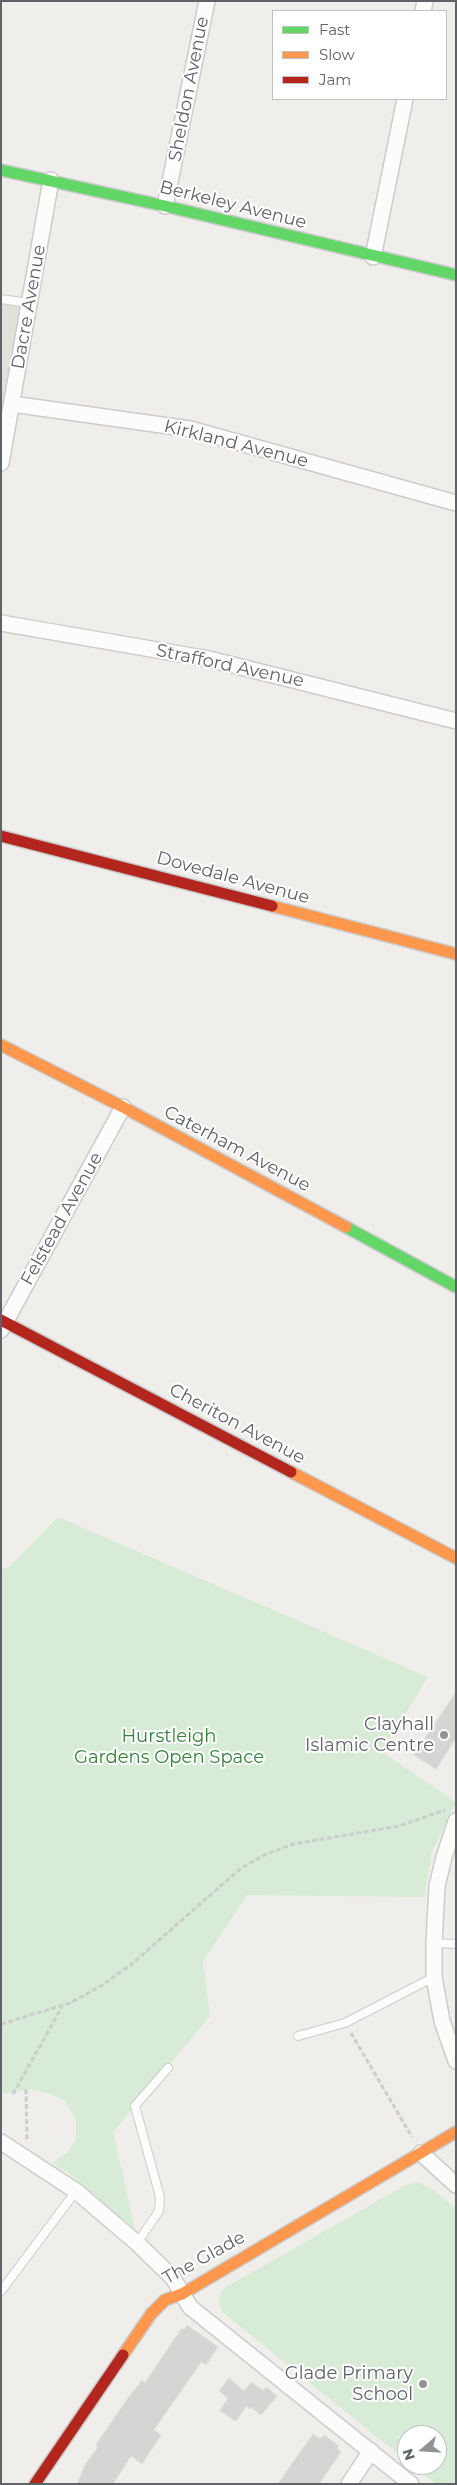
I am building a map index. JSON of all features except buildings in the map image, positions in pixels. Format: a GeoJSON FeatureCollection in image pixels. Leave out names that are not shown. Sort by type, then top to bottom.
{"type":"FeatureCollection","features":[{"type":"Feature","properties":{"kind":"street","name":"Sheldon Avenue"},"geometry":{"type":"LineString","coordinates":[[166,206],[207,1]]}},
{"type":"Feature","properties":{"kind":"street"},"geometry":{"type":"LineString","coordinates":[[373,257],[405,100]]}},
{"type":"Feature","properties":{"kind":"street","name":"Berkeley Avenue"},"geometry":{"type":"LineString","coordinates":[[1,170],[166,206],[456,276]]}},
{"type":"Feature","properties":{"kind":"street","name":"Dacre Avenue"},"geometry":{"type":"LineString","coordinates":[[1,463],[51,180]]}},
{"type":"Feature","properties":{"kind":"street","name":"Kirkland Avenue"},"geometry":{"type":"LineString","coordinates":[[12,404],[190,429],[456,503]]}},
{"type":"Feature","properties":{"kind":"street","name":"Strafford Avenue"},"geometry":{"type":"LineString","coordinates":[[1,623],[209,659],[456,721]]}},
{"type":"Feature","properties":{"kind":"street","name":"Dovedale Avenue"},"geometry":{"type":"LineString","coordinates":[[1,836],[456,954]]}},
{"type":"Feature","properties":{"kind":"street","name":"Caterham Avenue"},"geometry":{"type":"LineString","coordinates":[[1,1045],[123,1107],[456,1287]]}},
{"type":"Feature","properties":{"kind":"street","name":"Felstead Avenue"},"geometry":{"type":"LineString","coordinates":[[3,1324],[123,1107]]}},
{"type":"Feature","properties":{"kind":"street","name":"Cheriton Avenue"},"geometry":{"type":"LineString","coordinates":[[3,1324],[456,1558]]}},
{"type":"Feature","properties":{"kind":"street"},"geometry":{"type":"LineString","coordinates":[[452,1814],[438,1886],[434,1976],[442,2021],[456,2061]]}},
{"type":"Feature","properties":{"kind":"street","name":"The Glade"},"geometry":{"type":"LineString","coordinates":[[35,2484],[151,2314],[165,2300],[182,2294],[456,2132]]}},
{"type":"Feature","properties":{"kind":"street"},"geometry":{"type":"LineString","coordinates":[[1,2142],[28,2157],[76,2191],[137,2242],[173,2278],[190,2307],[411,2484]]}},
{"type":"Feature","properties":{"kind":"street"},"geometry":{"type":"LineString","coordinates":[[421,2153],[434,2167],[456,2185]]}},
{"type":"Feature","properties":{"kind":"street"},"geometry":{"type":"LineString","coordinates":[[349,2484],[371,2451]]}},
{"type":"Feature","properties":{"kind":"lane"},"geometry":{"type":"LineString","coordinates":[[1,298],[30,303]]}},
{"type":"Feature","properties":{"kind":"lane"},"geometry":{"type":"LineString","coordinates":[[434,1943],[456,1944]]}},
{"type":"Feature","properties":{"kind":"lane"},"geometry":{"type":"LineString","coordinates":[[298,2036],[345,2023],[434,1976]]}},
{"type":"Feature","properties":{"kind":"lane"},"geometry":{"type":"LineString","coordinates":[[137,2242],[159,2211],[160,2197],[135,2106],[168,2068]]}},
{"type":"Feature","properties":{"kind":"lane"},"geometry":{"type":"LineString","coordinates":[[1,2291],[76,2191]]}},
{"type":"Feature","properties":{"kind":"path"},"geometry":{"type":"LineString","coordinates":[[1,2024],[62,2006],[101,1986],[133,1964],[240,1869],[262,1856],[293,1844],[399,1826],[452,1814]]}},
{"type":"Feature","properties":{"kind":"path"},"geometry":{"type":"LineString","coordinates":[[13,2094],[62,2006]]}},
{"type":"Feature","properties":{"kind":"path"},"geometry":{"type":"LineString","coordinates":[[345,2023],[421,2153]]}},
{"type":"Feature","properties":{"kind":"path"},"geometry":{"type":"LineString","coordinates":[[26,2089],[28,2157]]}},
{"type":"Feature","properties":{"kind":"shaded area"},"geometry":{"type":"Polygon","coordinates":[[[1,304],[29,308],[1,463],[1,304]]]}},
{"type":"Feature","properties":{"kind":"green space","name":"Hurstleigh Gardens Open Space"},"geometry":{"type":"Polygon","coordinates":[[[58,1517],[428,1677],[382,1752],[456,1802],[432,1852],[424,1897],[247,1895],[203,1961],[210,2016],[113,2132],[135,2229],[75,2178],[53,2163],[68,2152],[76,2139],[76,2120],[65,2101],[51,2094],[31,2089],[1,2094],[1,1569],[9,1567],[58,1517]]]}},
{"type":"Feature","properties":{"kind":"green space"},"geometry":{"type":"Polygon","coordinates":[[[416,2182],[429,2187],[456,2208],[456,2484],[436,2484],[425,2475],[447,2475],[447,2425],[397,2425],[397,2453],[227,2316],[221,2310],[219,2302],[220,2294],[226,2287],[404,2186],[416,2182]]]}},
{"type":"Feature","properties":{"kind":"traffic: fast"},"geometry":{"type":"LineString","coordinates":[[1,170],[165,206],[456,275]]}},
{"type":"Feature","properties":{"kind":"traffic: fast"},"geometry":{"type":"LineString","coordinates":[[346,1227],[456,1287]]}},
{"type":"Feature","properties":{"kind":"traffic: slow"},"geometry":{"type":"LineString","coordinates":[[272,906],[456,954]]}},
{"type":"Feature","properties":{"kind":"traffic: slow"},"geometry":{"type":"LineString","coordinates":[[1,1045],[123,1107],[346,1227]]}},
{"type":"Feature","properties":{"kind":"traffic: slow"},"geometry":{"type":"LineString","coordinates":[[291,1472],[456,1558]]}},
{"type":"Feature","properties":{"kind":"traffic: slow"},"geometry":{"type":"LineString","coordinates":[[123,2355],[151,2314],[165,2300],[182,2294],[456,2132]]}},
{"type":"Feature","properties":{"kind":"traffic: jam"},"geometry":{"type":"LineString","coordinates":[[1,836],[272,906]]}},
{"type":"Feature","properties":{"kind":"traffic: jam"},"geometry":{"type":"LineString","coordinates":[[1,1320],[291,1472]]}},
{"type":"Feature","properties":{"kind":"traffic: jam"},"geometry":{"type":"LineString","coordinates":[[35,2484],[123,2355]]}},
{"type":"Feature","properties":{"kind":"place","name":"Clayhall Islamic Centre"},"geometry":{"type":"Point","coordinates":[444,1735]}},
{"type":"Feature","properties":{"kind":"place","name":"Glade Primary School"},"geometry":{"type":"Point","coordinates":[423,2384]}}]}
